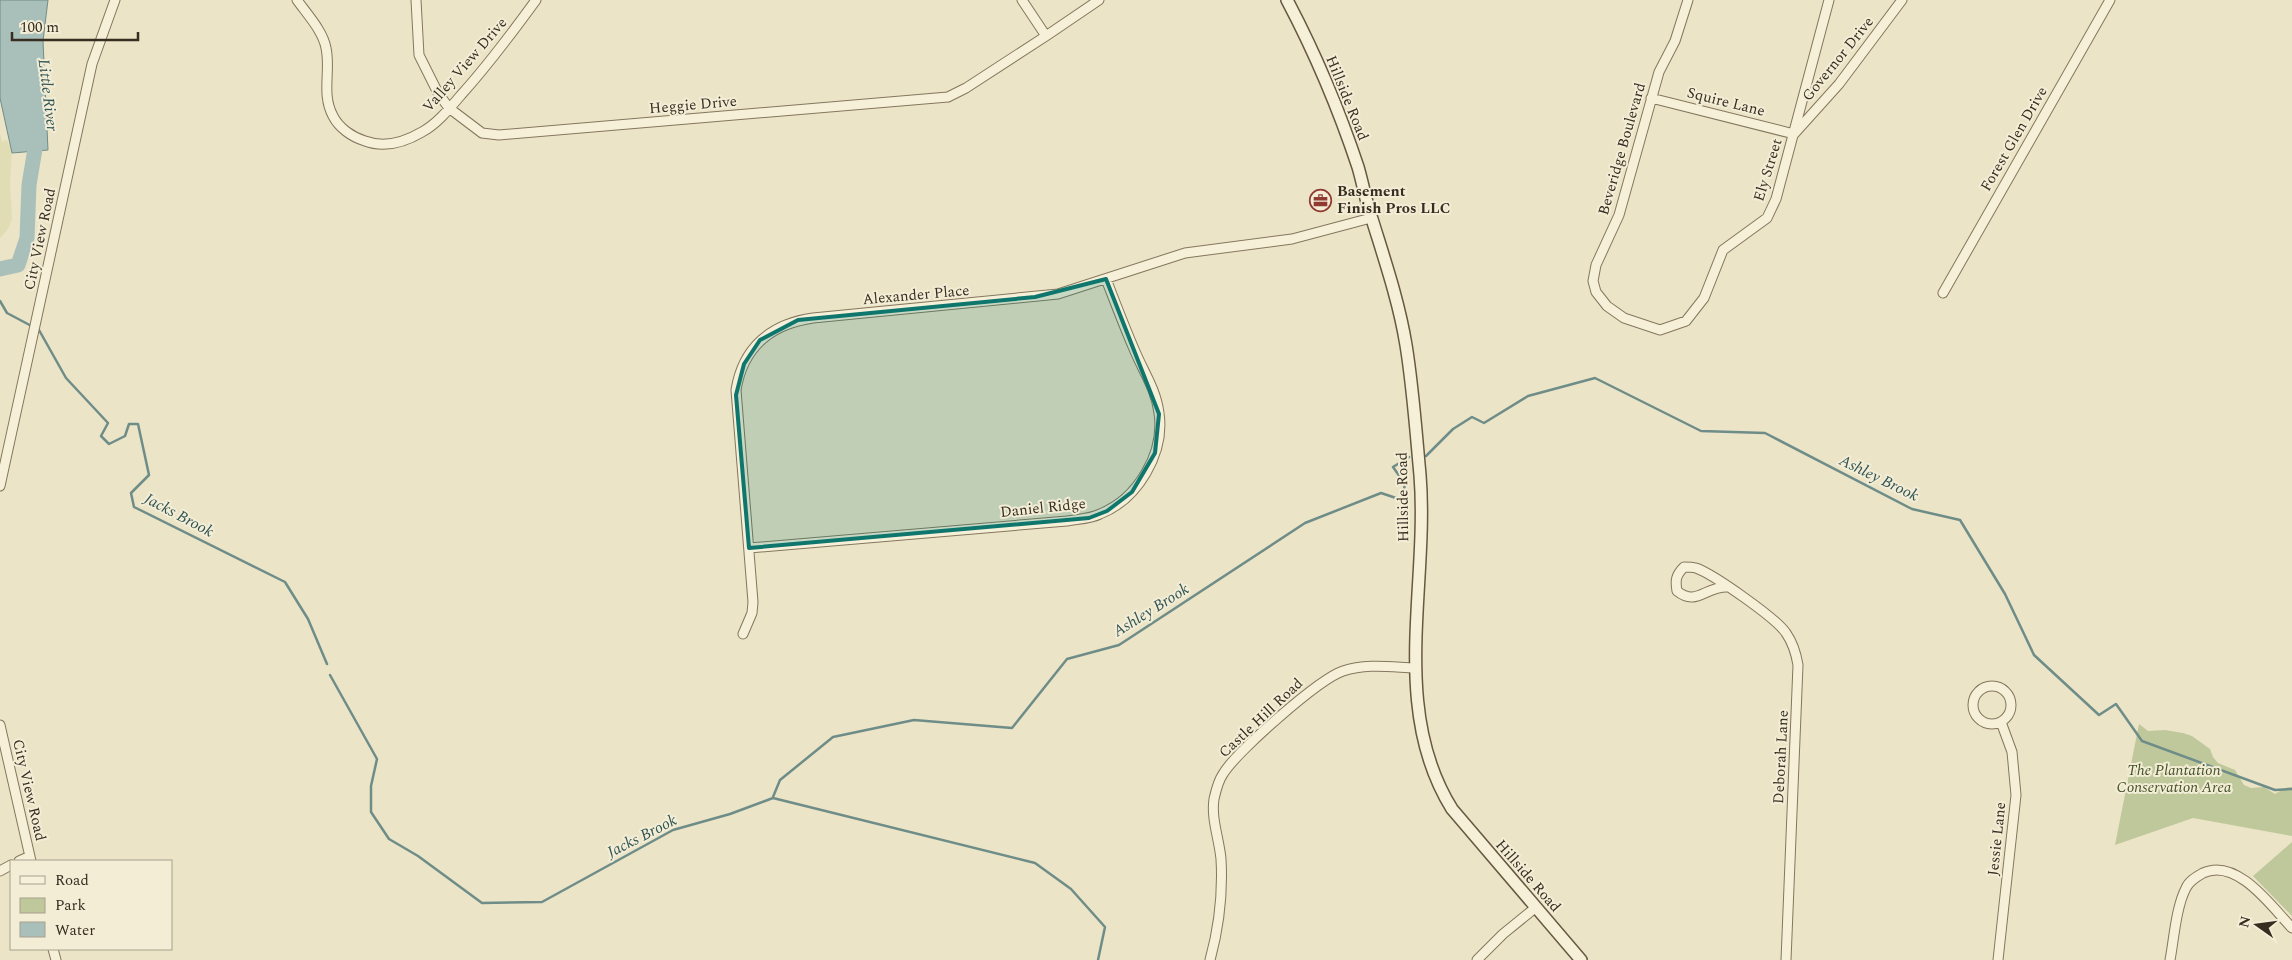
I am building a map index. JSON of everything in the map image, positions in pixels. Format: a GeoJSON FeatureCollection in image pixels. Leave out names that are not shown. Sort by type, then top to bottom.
{"type":"FeatureCollection","features":[{"type":"Feature","properties":{"kind":"street","name":"City View Road"},"geometry":{"type":"LineString","coordinates":[[0,486],[92,64],[115,0]]}},
{"type":"Feature","properties":{"kind":"street","name":"Valley View Drive"},"geometry":{"type":"LineString","coordinates":[[297,0],[318,29],[326,48],[326,89],[328,106],[333,117],[344,130],[357,138],[370,143],[397,144],[424,131],[449,108],[498,52],[536,0]]}},
{"type":"Feature","properties":{"kind":"street","name":"Heggie Drive"},"geometry":{"type":"LineString","coordinates":[[416,0],[418,55],[438,93],[449,108],[482,133],[499,135],[948,97],[966,88],[1046,36]]}},
{"type":"Feature","properties":{"kind":"street"},"geometry":{"type":"LineString","coordinates":[[1022,0],[1046,36],[1099,0]]}},
{"type":"Feature","properties":{"kind":"street","name":"Hillside Road"},"geometry":{"type":"LineString","coordinates":[[1287,0],[1313,53],[1358,168],[1390,275],[1406,344],[1420,474],[1415,668],[1423,738],[1430,766],[1441,792],[1452,809],[1580,960]]}},
{"type":"Feature","properties":{"kind":"street","name":"Beveridge Boulevard"},"geometry":{"type":"LineString","coordinates":[[1630,321],[1612,310],[1601,299],[1594,286],[1593,276],[1596,265],[1619,216],[1628,189],[1651,98],[1662,66],[1675,40],[1688,0]]}},
{"type":"Feature","properties":{"kind":"street","name":"Ely Street"},"geometry":{"type":"LineString","coordinates":[[1630,321],[1660,330],[1686,320],[1704,298],[1723,250],[1767,218],[1776,199],[1828,0]]}},
{"type":"Feature","properties":{"kind":"street","name":"Governor Drive"},"geometry":{"type":"LineString","coordinates":[[1794,134],[1840,84],[1902,0]]}},
{"type":"Feature","properties":{"kind":"street","name":"Forest Glen Drive"},"geometry":{"type":"LineString","coordinates":[[1943,293],[2110,0]]}},
{"type":"Feature","properties":{"kind":"street","name":"Squire Lane"},"geometry":{"type":"LineString","coordinates":[[1651,98],[1794,134]]}},
{"type":"Feature","properties":{"kind":"street","name":"Alexander Place"},"geometry":{"type":"LineString","coordinates":[[743,634],[752,608],[736,390],[746,360],[757,344],[766,336],[784,325],[798,320],[1035,297],[1069,291],[1149,262],[1184,253],[1292,239],[1372,218]]}},
{"type":"Feature","properties":{"kind":"street","name":"Daniel Ridge"},"geometry":{"type":"LineString","coordinates":[[749,548],[1067,521],[1100,515],[1120,502],[1137,487],[1149,467],[1157,447],[1160,424],[1154,393],[1135,352],[1106,279]]}},
{"type":"Feature","properties":{"kind":"street","name":"Deborah Lane"},"geometry":{"type":"LineString","coordinates":[[1728,588],[1717,587],[1699,596],[1690,598],[1677,591],[1675,582],[1678,573],[1684,567],[1696,568],[1728,588],[1779,624],[1792,644],[1798,665],[1786,960]]}},
{"type":"Feature","properties":{"kind":"street","name":"Castle Hill Road"},"geometry":{"type":"LineString","coordinates":[[1210,960],[1217,930],[1221,859],[1213,810],[1216,790],[1222,775],[1237,757],[1308,692],[1326,679],[1356,668],[1415,668]]}},
{"type":"Feature","properties":{"kind":"street"},"geometry":{"type":"LineString","coordinates":[[1984,687],[1999,687],[2009,697],[2010,711],[2001,722],[1986,724],[1974,713],[1974,698],[1984,687]]}},
{"type":"Feature","properties":{"kind":"street","name":"Jessie Lane"},"geometry":{"type":"LineString","coordinates":[[1998,960],[2016,795],[2012,752],[2001,722]]}},
{"type":"Feature","properties":{"kind":"street","name":"City View Road"},"geometry":{"type":"LineString","coordinates":[[0,725],[30,859]]}},
{"type":"Feature","properties":{"kind":"street"},"geometry":{"type":"LineString","coordinates":[[2170,960],[2185,890],[2192,880],[2210,871],[2222,870],[2244,880],[2292,928]]}},
{"type":"Feature","properties":{"kind":"street"},"geometry":{"type":"LineString","coordinates":[[1477,960],[1503,934],[1535,908]]}},
{"type":"Feature","properties":{"kind":"highlighted area"},"geometry":{"type":"Polygon","coordinates":[[[1106,279],[1159,414],[1155,453],[1132,492],[1107,511],[1089,518],[749,548],[736,395],[744,364],[760,340],[798,320],[1035,297],[1106,279]]]}},
{"type":"Feature","properties":{"kind":"shaded area"},"geometry":{"type":"Polygon","coordinates":[[[0,133],[2,142],[7,140],[12,152],[10,181],[12,219],[8,229],[0,238],[0,133]]]}},
{"type":"Feature","properties":{"kind":"green space","name":"The Plantation Conservation Area"},"geometry":{"type":"Polygon","coordinates":[[[2139,724],[2148,731],[2165,730],[2192,736],[2210,749],[2218,763],[2235,770],[2244,785],[2251,788],[2264,787],[2275,794],[2285,788],[2292,787],[2292,836],[2193,818],[2115,845],[2139,724]]]}},
{"type":"Feature","properties":{"kind":"green space"},"geometry":{"type":"Polygon","coordinates":[[[2292,842],[2292,916],[2253,876],[2292,842]]]}},
{"type":"Feature","properties":{"kind":"water"},"geometry":{"type":"Polygon","coordinates":[[[0,0],[48,0],[43,41],[48,150],[12,153],[0,98],[0,0]]]}},
{"type":"Feature","properties":{"kind":"waterway","name":"Little River"},"geometry":{"type":"LineString","coordinates":[[0,269],[18,265],[27,238],[29,185],[36,143],[34,132]]}},
{"type":"Feature","properties":{"kind":"waterway","name":"Jacks Brook"},"geometry":{"type":"LineString","coordinates":[[0,301],[7,313],[39,330],[66,378],[108,423],[101,436],[109,444],[125,436],[129,424],[138,424],[149,475],[131,493],[134,507],[285,582],[308,619],[327,664]]}},
{"type":"Feature","properties":{"kind":"waterway","name":"Ashley Brook"},"geometry":{"type":"LineString","coordinates":[[1426,456],[1453,429],[1472,417],[1484,423],[1528,396],[1595,378],[1701,431],[1765,433],[1912,509],[1960,520],[2005,594],[2034,655],[2099,715],[2116,704],[2142,741],[2275,790],[2292,789]]}},
{"type":"Feature","properties":{"kind":"waterway","name":"Ashley Brook"},"geometry":{"type":"LineString","coordinates":[[773,797],[780,780],[833,737],[914,720],[1012,728],[1067,659],[1119,645],[1305,523],[1381,493],[1402,500],[1405,484],[1393,467],[1409,457]]}},
{"type":"Feature","properties":{"kind":"waterway","name":"Jacks Brook"},"geometry":{"type":"LineString","coordinates":[[330,675],[377,759],[371,786],[371,812],[389,839],[418,856],[482,903],[542,902],[673,830],[730,814],[773,798],[1035,863],[1071,889],[1105,927],[1098,960]]}},
{"type":"Feature","properties":{"kind":"place","name":"Basement Finish Pros LLC"},"geometry":{"type":"Point","coordinates":[1321,200]}}]}
